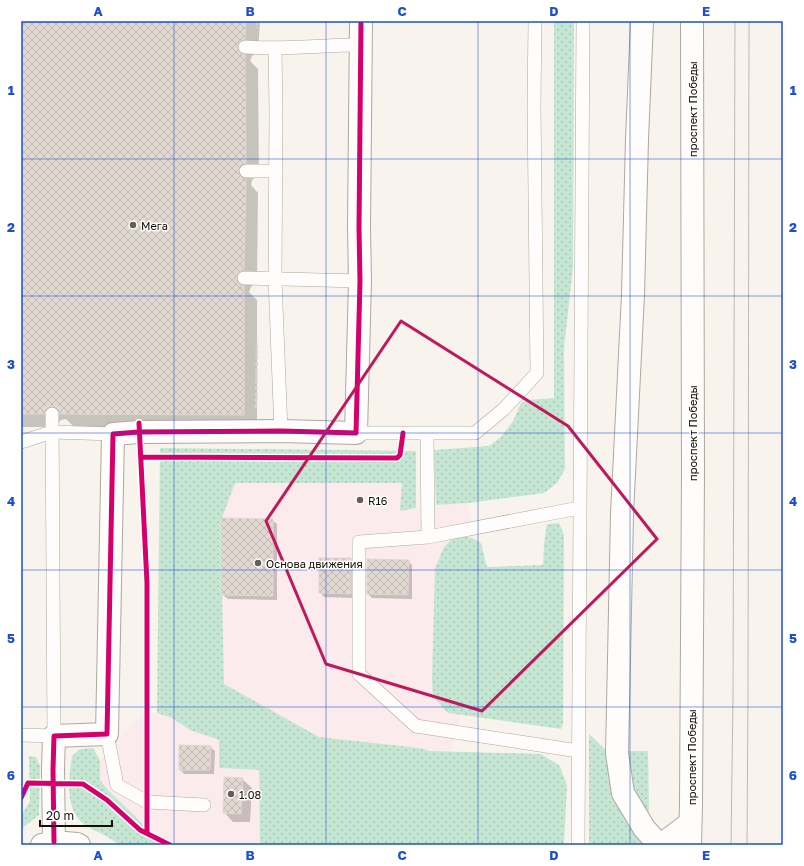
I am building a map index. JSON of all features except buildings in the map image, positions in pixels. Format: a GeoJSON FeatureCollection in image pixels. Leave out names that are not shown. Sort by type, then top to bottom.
{"type":"FeatureCollection","features":[{"type":"Feature","properties":{"kind":"main road"},"geometry":{"type":"LineString","coordinates":[[79,845],[48,844],[54,736],[106,734],[113,434],[139,432],[281,431],[356,433],[360,281],[359,228],[361,21]]}},
{"type":"Feature","properties":{"kind":"main road"},"geometry":{"type":"LineString","coordinates":[[642,21],[633,295],[622,514],[617,754],[623,793],[644,828],[660,845],[690,823]]}},
{"type":"Feature","properties":{"kind":"main road","name":"проспект Победы"},"geometry":{"type":"LineString","coordinates":[[690,845],[692,21]]}},
{"type":"Feature","properties":{"kind":"lane"},"geometry":{"type":"LineString","coordinates":[[356,433],[475,432],[504,409],[537,373],[534,105],[535,21]]}},
{"type":"Feature","properties":{"kind":"lane"},"geometry":{"type":"LineString","coordinates":[[578,845],[583,21]]}},
{"type":"Feature","properties":{"kind":"lane"},"geometry":{"type":"LineString","coordinates":[[245,47],[275,48],[361,45]]}},
{"type":"Feature","properties":{"kind":"lane"},"geometry":{"type":"LineString","coordinates":[[275,48],[275,279],[281,431]]}},
{"type":"Feature","properties":{"kind":"lane"},"geometry":{"type":"LineString","coordinates":[[246,171],[276,171]]}},
{"type":"Feature","properties":{"kind":"lane"},"geometry":{"type":"LineString","coordinates":[[244,278],[360,281]]}},
{"type":"Feature","properties":{"kind":"lane"},"geometry":{"type":"LineString","coordinates":[[21,735],[54,736],[52,414]]}},
{"type":"Feature","properties":{"kind":"lane"},"geometry":{"type":"LineString","coordinates":[[21,442],[52,432],[113,434]]}},
{"type":"Feature","properties":{"kind":"lane"},"geometry":{"type":"LineString","coordinates":[[428,432],[428,537]]}},
{"type":"Feature","properties":{"kind":"lane"},"geometry":{"type":"LineString","coordinates":[[578,751],[416,726],[359,674],[359,542],[428,537],[579,508]]}},
{"type":"Feature","properties":{"kind":"lane"},"geometry":{"type":"LineString","coordinates":[[106,734],[117,785],[147,802],[204,805]]}},
{"type":"Feature","properties":{"kind":"path"},"geometry":{"type":"LineString","coordinates":[[257,21],[258,48]]}},
{"type":"Feature","properties":{"kind":"path"},"geometry":{"type":"LineString","coordinates":[[256,408],[257,340]]}},
{"type":"Feature","properties":{"kind":"path"},"geometry":{"type":"LineString","coordinates":[[139,432],[147,582],[147,833]]}},
{"type":"Feature","properties":{"kind":"path"},"geometry":{"type":"LineString","coordinates":[[141,457],[148,457]]}},
{"type":"Feature","properties":{"kind":"path"},"geometry":{"type":"LineString","coordinates":[[140,830],[170,845]]}},
{"type":"Feature","properties":{"kind":"highlighted area"},"geometry":{"type":"Polygon","coordinates":[[[401,321],[568,426],[657,539],[482,711],[326,664],[266,521],[401,321]]]}},
{"type":"Feature","properties":{"kind":"shaded area"},"geometry":{"type":"Polygon","coordinates":[[[235,483],[402,483],[404,510],[436,505],[468,503],[472,538],[462,536],[444,547],[435,568],[432,680],[448,713],[461,715],[451,751],[430,751],[420,748],[319,737],[224,684],[222,518],[235,483]]]}},
{"type":"Feature","properties":{"kind":"shaded area"},"geometry":{"type":"Polygon","coordinates":[[[157,713],[172,718],[190,730],[219,740],[259,770],[260,845],[156,845],[141,822],[108,790],[100,780],[100,760],[141,715],[157,713]]]}},
{"type":"Feature","properties":{"kind":"green space"},"geometry":{"type":"Polygon","coordinates":[[[554,21],[574,21],[573,267],[564,348],[565,469],[557,483],[544,493],[468,503],[436,505],[434,450],[489,446],[501,437],[513,421],[521,403],[527,400],[554,398],[554,21]]]}},
{"type":"Feature","properties":{"kind":"green space"},"geometry":{"type":"Polygon","coordinates":[[[160,448],[416,451],[416,508],[400,511],[402,483],[235,483],[222,518],[224,684],[319,737],[420,748],[430,751],[541,754],[560,766],[567,786],[564,845],[260,845],[259,770],[219,768],[219,740],[190,730],[172,718],[157,713],[160,448]]]}},
{"type":"Feature","properties":{"kind":"green space"},"geometry":{"type":"Polygon","coordinates":[[[559,523],[564,535],[563,724],[561,729],[448,713],[433,696],[432,680],[435,568],[444,547],[452,539],[462,536],[472,538],[481,543],[487,567],[543,565],[547,524],[559,523]]]}},
{"type":"Feature","properties":{"kind":"green space"},"geometry":{"type":"Polygon","coordinates":[[[589,734],[607,751],[648,751],[649,809],[644,841],[640,845],[589,845],[589,734]]]}},
{"type":"Feature","properties":{"kind":"green space"},"geometry":{"type":"Polygon","coordinates":[[[93,748],[100,760],[100,780],[108,790],[141,822],[156,845],[119,845],[85,825],[78,819],[71,803],[69,783],[72,756],[80,749],[93,748]]]}},
{"type":"Feature","properties":{"kind":"green space"},"geometry":{"type":"Polygon","coordinates":[[[29,756],[36,757],[40,766],[39,815],[21,829],[21,816],[30,801],[29,756]]]}},
{"type":"Feature","properties":{"kind":"tram line"},"geometry":{"type":"LineString","coordinates":[[731,845],[733,697],[735,21]]}},
{"type":"Feature","properties":{"kind":"tram line"},"geometry":{"type":"LineString","coordinates":[[747,845],[749,21]]}},
{"type":"Feature","properties":{"kind":"cycle path"},"geometry":{"type":"LineString","coordinates":[[54,842],[54,736],[107,734],[113,434],[139,432],[281,431],[356,433],[360,281],[359,228],[361,21]]}},
{"type":"Feature","properties":{"kind":"cycle path"},"geometry":{"type":"LineString","coordinates":[[139,423],[147,583],[147,833]]}},
{"type":"Feature","properties":{"kind":"cycle path"},"geometry":{"type":"LineString","coordinates":[[141,457],[397,458],[400,455],[403,433]]}},
{"type":"Feature","properties":{"kind":"cycle path"},"geometry":{"type":"LineString","coordinates":[[21,798],[28,783],[83,784],[107,800],[140,830],[170,845]]}},
{"type":"Feature","properties":{"kind":"place","name":"Мега"},"geometry":{"type":"Point","coordinates":[133,225]}},
{"type":"Feature","properties":{"kind":"place","name":"R16"},"geometry":{"type":"Point","coordinates":[360,500]}},
{"type":"Feature","properties":{"kind":"place","name":"Основа движения"},"geometry":{"type":"Point","coordinates":[258,563]}},
{"type":"Feature","properties":{"kind":"place","name":"1.08"},"geometry":{"type":"Point","coordinates":[231,794]}}]}
